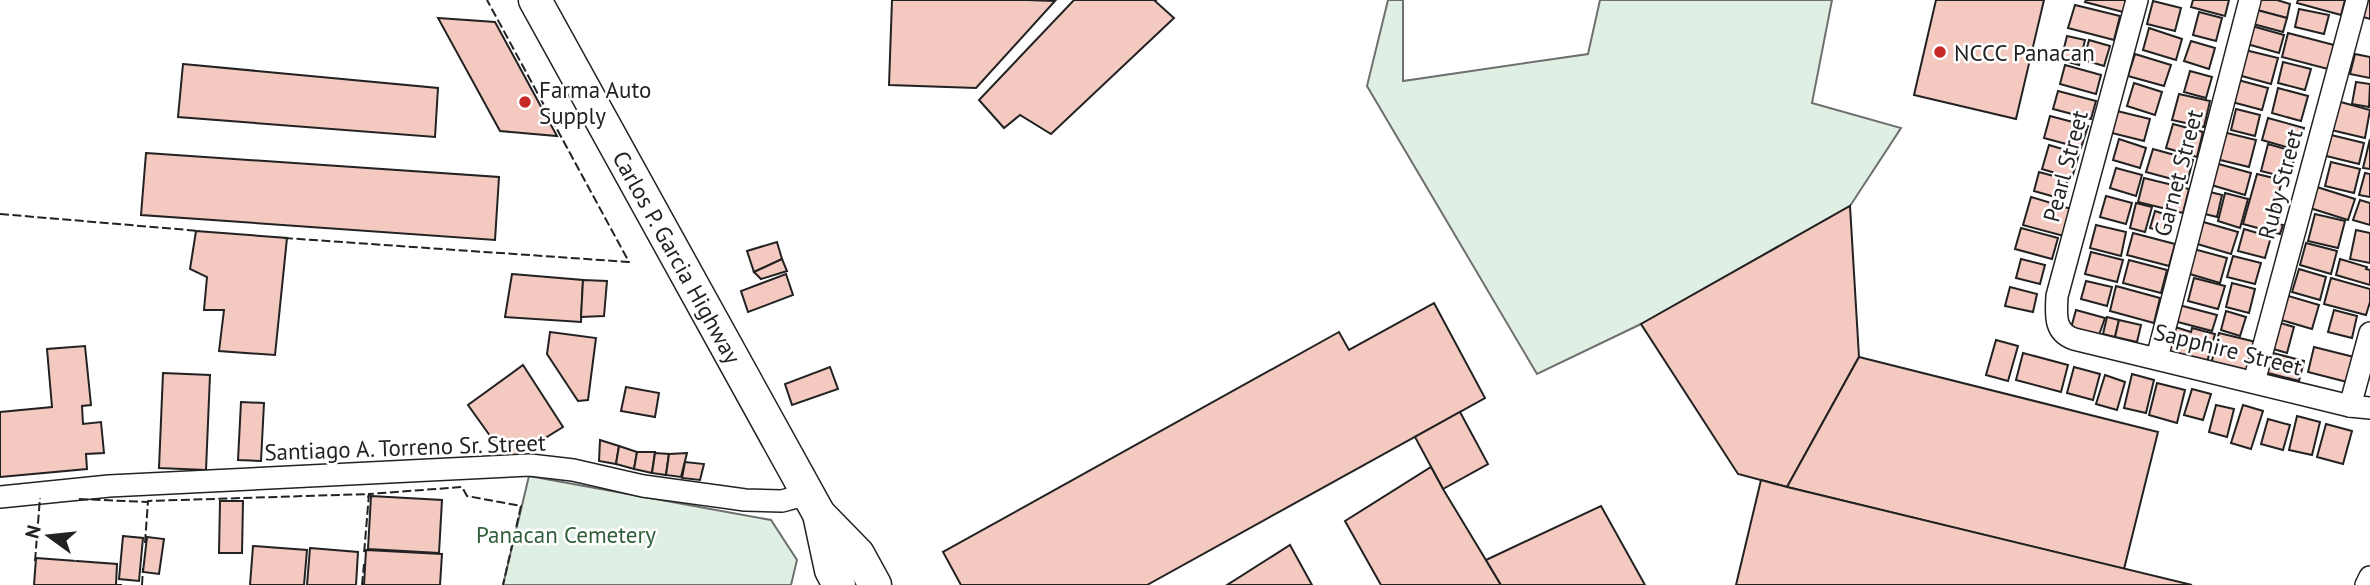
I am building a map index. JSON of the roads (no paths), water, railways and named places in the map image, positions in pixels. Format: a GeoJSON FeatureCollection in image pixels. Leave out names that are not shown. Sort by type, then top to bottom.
{"type":"FeatureCollection","features":[{"type":"Feature","properties":{"kind":"highway","name":"Carlos P. Garcia Highway"},"geometry":{"type":"LineString","coordinates":[[535,0],[813,504],[831,570],[839,585]]}},
{"type":"Feature","properties":{"kind":"highway","name":"Carlos P. Garcia Highway"},"geometry":{"type":"LineString","coordinates":[[813,504],[859,554],[876,585]]}},
{"type":"Feature","properties":{"kind":"street","name":"Pearl Street"},"geometry":{"type":"LineString","coordinates":[[2074,339],[2064,336],[2058,327],[2057,296],[2137,0]]}},
{"type":"Feature","properties":{"kind":"street","name":"Garnet Street"},"geometry":{"type":"LineString","coordinates":[[2157,358],[2250,0]]}},
{"type":"Feature","properties":{"kind":"street","name":"Ruby Street"},"geometry":{"type":"LineString","coordinates":[[2253,382],[2357,0]]}},
{"type":"Feature","properties":{"kind":"street"},"geometry":{"type":"LineString","coordinates":[[2360,407],[2370,333]]}},
{"type":"Feature","properties":{"kind":"street","name":"Sapphire Street"},"geometry":{"type":"LineString","coordinates":[[2074,339],[2360,407]]}},
{"type":"Feature","properties":{"kind":"street","name":"Santiago A. Torreno Sr. Street"},"geometry":{"type":"LineString","coordinates":[[0,497],[109,486],[530,465],[573,470],[643,486],[745,500],[782,500],[813,504]]}},
{"type":"Feature","properties":{"kind":"street"},"geometry":{"type":"LineString","coordinates":[[2365,585],[2370,577]]}},
{"type":"Feature","properties":{"kind":"place","name":"NCCC Panacan"},"geometry":{"type":"Point","coordinates":[1940,52]}},
{"type":"Feature","properties":{"kind":"place","name":"Farma Auto Supply"},"geometry":{"type":"Point","coordinates":[525,102]}},
{"type":"Feature","properties":{"kind":"park label","name":"Panacan Cemetery"},"geometry":{"type":"Point","coordinates":[566,534]}}]}
